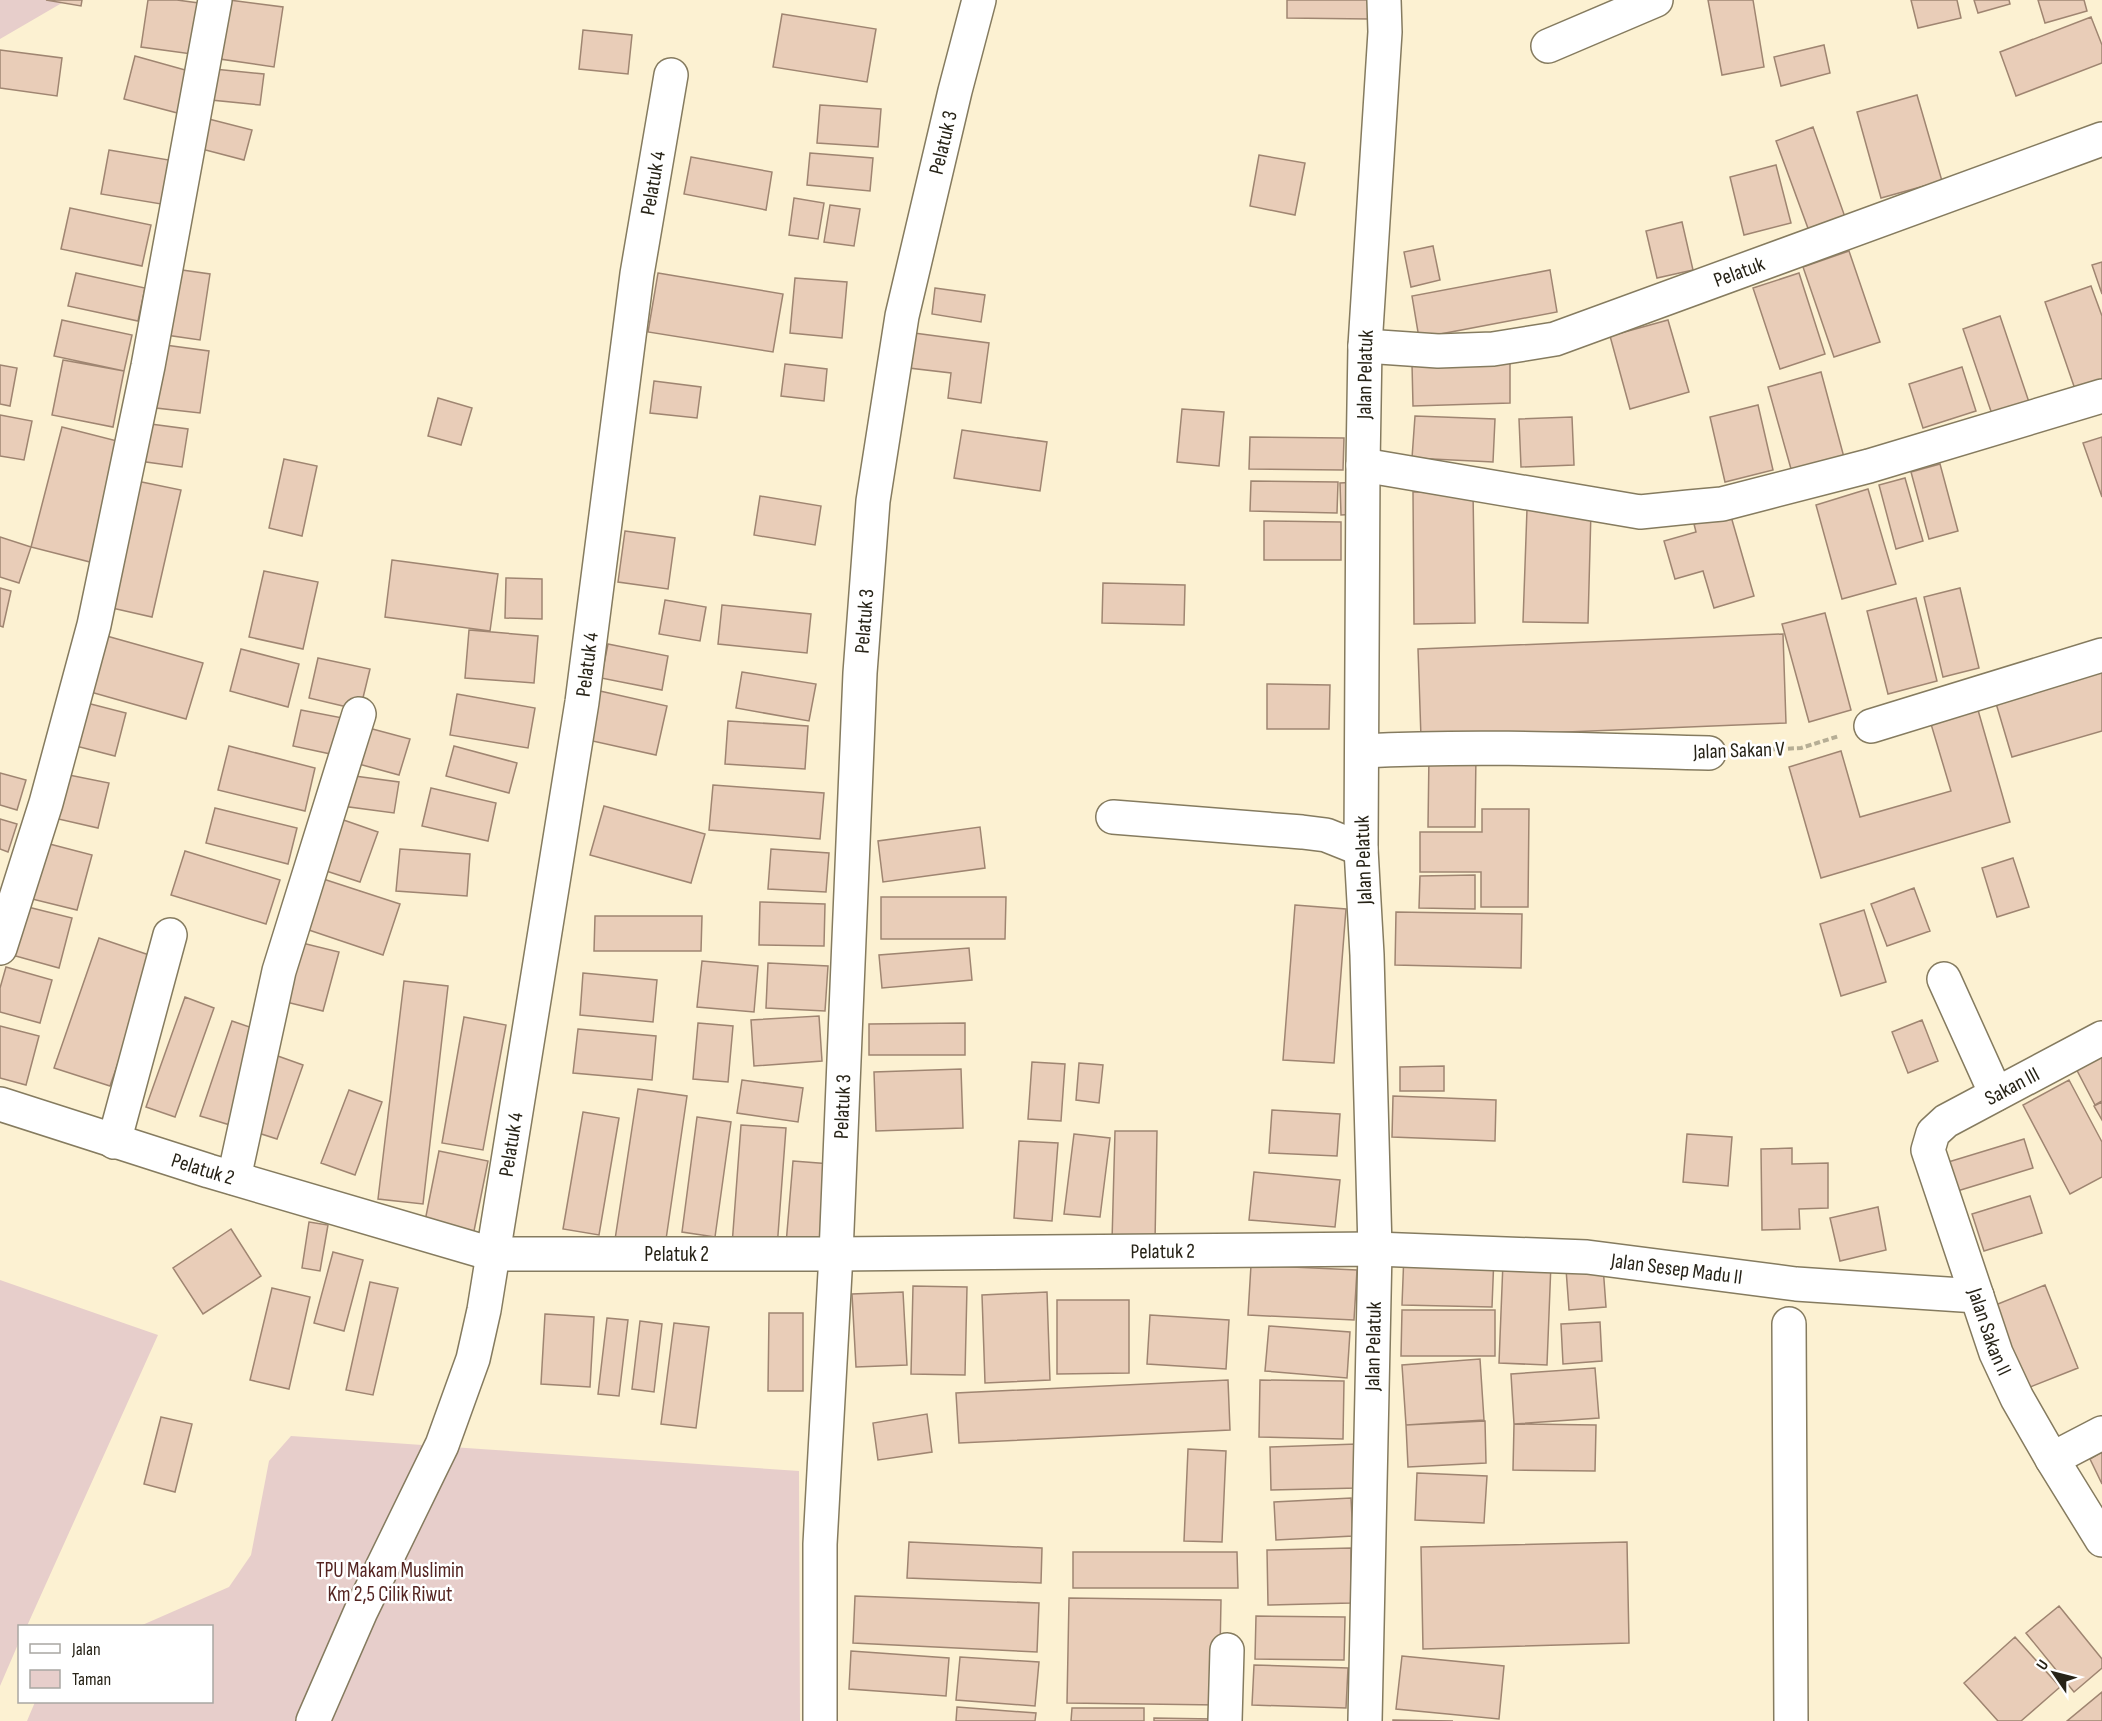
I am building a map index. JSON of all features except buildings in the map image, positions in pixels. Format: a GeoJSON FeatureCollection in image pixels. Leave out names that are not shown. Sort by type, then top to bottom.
{"type":"FeatureCollection","features":[{"type":"Feature","properties":{"kind":"street"},"geometry":{"type":"LineString","coordinates":[[0,948],[46,803],[94,625],[148,366],[214,0]]}},
{"type":"Feature","properties":{"kind":"street","name":"Pelatuk 3"},"geometry":{"type":"LineString","coordinates":[[820,1721],[820,1544],[836,1254],[860,673],[873,501],[902,316],[979,0]]}},
{"type":"Feature","properties":{"kind":"street","name":"Jalan Pelatuk"},"geometry":{"type":"LineString","coordinates":[[1365,1721],[1375,1249],[1367,955],[1361,849],[1363,465],[1365,346],[1385,32],[1384,0]]}},
{"type":"Feature","properties":{"kind":"street"},"geometry":{"type":"LineString","coordinates":[[1548,46],[1656,0]]}},
{"type":"Feature","properties":{"kind":"street","name":"Pelatuk 4"},"geometry":{"type":"LineString","coordinates":[[313,1721],[361,1611],[442,1445],[473,1359],[484,1310],[582,702],[638,274],[670,75]]}},
{"type":"Feature","properties":{"kind":"street","name":"Pelatuk"},"geometry":{"type":"LineString","coordinates":[[1365,346],[1438,351],[1493,349],[1555,339],[2102,139]]}},
{"type":"Feature","properties":{"kind":"street"},"geometry":{"type":"LineString","coordinates":[[1363,465],[1640,512],[1722,504],[1869,465],[2102,396]]}},
{"type":"Feature","properties":{"kind":"street"},"geometry":{"type":"LineString","coordinates":[[1871,726],[2102,655]]}},
{"type":"Feature","properties":{"kind":"street"},"geometry":{"type":"LineString","coordinates":[[234,1178],[279,971],[359,714]]}},
{"type":"Feature","properties":{"kind":"street","name":"Jalan Sakan V"},"geometry":{"type":"LineString","coordinates":[[1362,751],[1417,748],[1528,748],[1709,753]]}},
{"type":"Feature","properties":{"kind":"street"},"geometry":{"type":"LineString","coordinates":[[1113,818],[1326,835],[1361,849]]}},
{"type":"Feature","properties":{"kind":"street"},"geometry":{"type":"LineString","coordinates":[[114,1142],[170,935]]}},
{"type":"Feature","properties":{"kind":"street"},"geometry":{"type":"LineString","coordinates":[[1944,979],[1996,1094]]}},
{"type":"Feature","properties":{"kind":"street","name":"Sakan III"},"geometry":{"type":"LineString","coordinates":[[1929,1142],[1933,1133],[1946,1121],[2102,1038]]}},
{"type":"Feature","properties":{"kind":"street","name":"Pelatuk 2"},"geometry":{"type":"LineString","coordinates":[[0,1104],[114,1142],[492,1254],[836,1254],[1375,1249]]}},
{"type":"Feature","properties":{"kind":"street","name":"Jalan Sakan II"},"geometry":{"type":"LineString","coordinates":[[1929,1142],[1928,1150],[1996,1353],[2016,1398],[2102,1540]]}},
{"type":"Feature","properties":{"kind":"street","name":"Jalan Sesep Madu II"},"geometry":{"type":"LineString","coordinates":[[1375,1249],[1587,1257],[1796,1284],[1977,1296]]}},
{"type":"Feature","properties":{"kind":"street"},"geometry":{"type":"LineString","coordinates":[[1789,1324],[1791,1721]]}},
{"type":"Feature","properties":{"kind":"street"},"geometry":{"type":"LineString","coordinates":[[2052,1459],[2102,1433]]}},
{"type":"Feature","properties":{"kind":"street"},"geometry":{"type":"LineString","coordinates":[[1225,1721],[1227,1650]]}},
{"type":"Feature","properties":{"kind":"path","name":"Jalan Sakan V"},"geometry":{"type":"LineString","coordinates":[[1709,753],[1801,748],[1871,726]]}},
{"type":"Feature","properties":{"kind":"green space"},"geometry":{"type":"Polygon","coordinates":[[[0,0],[67,0],[0,39],[0,0]]]}},
{"type":"Feature","properties":{"kind":"green space"},"geometry":{"type":"Polygon","coordinates":[[[0,1280],[158,1335],[27,1625],[18,1625],[18,1644],[0,1686],[0,1280]]]}},
{"type":"Feature","properties":{"kind":"green space","name":"TPU Makam Muslimin Km 2,5 Cilik Riwut"},"geometry":{"type":"Polygon","coordinates":[[[291,1436],[799,1471],[800,1721],[27,1721],[35,1703],[213,1703],[213,1625],[142,1625],[229,1587],[251,1555],[269,1461],[291,1436]]]}}]}
